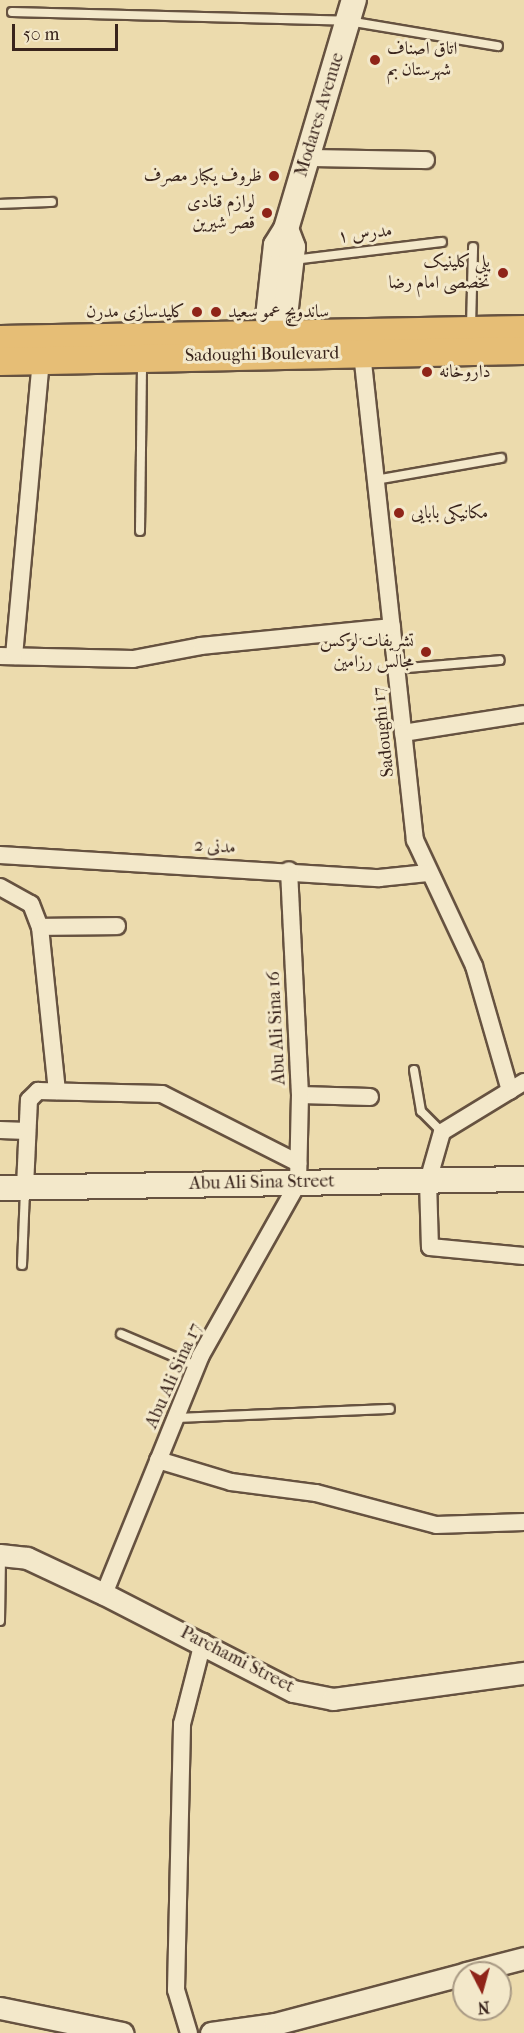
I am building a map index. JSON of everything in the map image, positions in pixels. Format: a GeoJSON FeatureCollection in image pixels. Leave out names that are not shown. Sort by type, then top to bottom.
{"type":"FeatureCollection","features":[{"type":"Feature","properties":{"kind":"main road","name":"Modares Avenue"},"geometry":{"type":"LineString","coordinates":[[273,325],[276,245],[286,229],[351,11]]}},
{"type":"Feature","properties":{"kind":"main road","name":"Modares Avenue"},"geometry":{"type":"LineString","coordinates":[[273,325],[285,316],[291,260],[286,229]]}},
{"type":"Feature","properties":{"kind":"main road","name":"Sadoughi Boulevard"},"geometry":{"type":"LineString","coordinates":[[0,339],[247,334],[273,325],[471,330],[524,329]]}},
{"type":"Feature","properties":{"kind":"main road"},"geometry":{"type":"LineString","coordinates":[[214,354],[257,350],[273,325],[322,354]]}},
{"type":"Feature","properties":{"kind":"main road","name":"Sadoughi Boulevard"},"geometry":{"type":"LineString","coordinates":[[0,361],[214,354],[222,359],[322,354],[524,350]]}},
{"type":"Feature","properties":{"kind":"main road","name":"Abu Ali Sina Street"},"geometry":{"type":"LineString","coordinates":[[0,1188],[298,1173],[428,1181],[524,1179]]}},
{"type":"Feature","properties":{"kind":"street"},"geometry":{"type":"LineString","coordinates":[[308,158],[426,160]]}},
{"type":"Feature","properties":{"kind":"street","name":"Sadoughi 17"},"geometry":{"type":"LineString","coordinates":[[362,353],[415,840],[428,873],[474,966],[517,1086]]}},
{"type":"Feature","properties":{"kind":"street"},"geometry":{"type":"LineString","coordinates":[[41,360],[7,656],[133,659],[201,646],[392,627]]}},
{"type":"Feature","properties":{"kind":"street"},"geometry":{"type":"LineString","coordinates":[[404,733],[524,714]]}},
{"type":"Feature","properties":{"kind":"street","name":"مدنی 2"},"geometry":{"type":"LineString","coordinates":[[0,855],[289,870],[379,878],[428,873]]}},
{"type":"Feature","properties":{"kind":"street","name":"Abu Ali Sina 16"},"geometry":{"type":"LineString","coordinates":[[289,870],[300,1095],[298,1173]]}},
{"type":"Feature","properties":{"kind":"street"},"geometry":{"type":"LineString","coordinates":[[0,887],[31,904],[40,927],[57,1091]]}},
{"type":"Feature","properties":{"kind":"street"},"geometry":{"type":"LineString","coordinates":[[40,927],[117,926]]}},
{"type":"Feature","properties":{"kind":"street"},"geometry":{"type":"LineString","coordinates":[[517,1086],[442,1132],[428,1181],[430,1247],[524,1256]]}},
{"type":"Feature","properties":{"kind":"street"},"geometry":{"type":"LineString","coordinates":[[25,1187],[31,1093],[57,1091],[162,1094],[298,1173]]}},
{"type":"Feature","properties":{"kind":"street"},"geometry":{"type":"LineString","coordinates":[[300,1095],[370,1097]]}},
{"type":"Feature","properties":{"kind":"street"},"geometry":{"type":"LineString","coordinates":[[0,1130],[27,1131]]}},
{"type":"Feature","properties":{"kind":"street","name":"Abu Ali Sina 17"},"geometry":{"type":"LineString","coordinates":[[104,1594],[196,1366],[298,1173]]}},
{"type":"Feature","properties":{"kind":"street"},"geometry":{"type":"LineString","coordinates":[[158,1460],[231,1482],[316,1493],[436,1525],[524,1522]]}},
{"type":"Feature","properties":{"kind":"street","name":"Parchami Street"},"geometry":{"type":"LineString","coordinates":[[1,1555],[27,1558],[203,1642],[293,1691],[333,1699],[524,1673]]}},
{"type":"Feature","properties":{"kind":"street"},"geometry":{"type":"LineString","coordinates":[[189,2033],[176,1990],[182,1724],[203,1642]]}},
{"type":"Feature","properties":{"kind":"street"},"geometry":{"type":"LineString","coordinates":[[211,2033],[275,2024],[452,1976]]}},
{"type":"Feature","properties":{"kind":"street"},"geometry":{"type":"LineString","coordinates":[[0,2008],[122,2033]]}},
{"type":"Feature","properties":{"kind":"lane"},"geometry":{"type":"LineString","coordinates":[[12,12],[351,11],[498,46]]}},
{"type":"Feature","properties":{"kind":"lane"},"geometry":{"type":"LineString","coordinates":[[0,204],[52,202]]}},
{"type":"Feature","properties":{"kind":"lane","name":"مدرس ۱"},"geometry":{"type":"LineString","coordinates":[[291,260],[442,242]]}},
{"type":"Feature","properties":{"kind":"lane"},"geometry":{"type":"LineString","coordinates":[[471,330],[472,247]]}},
{"type":"Feature","properties":{"kind":"lane"},"geometry":{"type":"LineString","coordinates":[[140,531],[142,358]]}},
{"type":"Feature","properties":{"kind":"lane"},"geometry":{"type":"LineString","coordinates":[[375,480],[501,458]]}},
{"type":"Feature","properties":{"kind":"lane"},"geometry":{"type":"LineString","coordinates":[[396,669],[500,660]]}},
{"type":"Feature","properties":{"kind":"lane"},"geometry":{"type":"LineString","coordinates":[[414,1070],[421,1111],[442,1132]]}},
{"type":"Feature","properties":{"kind":"lane"},"geometry":{"type":"LineString","coordinates":[[22,1265],[25,1187]]}},
{"type":"Feature","properties":{"kind":"lane"},"geometry":{"type":"LineString","coordinates":[[121,1334],[196,1366]]}},
{"type":"Feature","properties":{"kind":"lane"},"geometry":{"type":"LineString","coordinates":[[175,1418],[390,1409]]}},
{"type":"Feature","properties":{"kind":"lane"},"geometry":{"type":"LineString","coordinates":[[0,1621],[1,1555]]}},
{"type":"Feature","properties":{"kind":"place","name":"اتاق اصناف شهرستان بم"},"geometry":{"type":"Point","coordinates":[375,60]}},
{"type":"Feature","properties":{"kind":"place","name":"ظروف یکبار مصرف"},"geometry":{"type":"Point","coordinates":[274,176]}},
{"type":"Feature","properties":{"kind":"place","name":"لوازم قنادی قصر شیرین"},"geometry":{"type":"Point","coordinates":[267,213]}},
{"type":"Feature","properties":{"kind":"place","name":"پلی کلینیک تخصصی امام رضا"},"geometry":{"type":"Point","coordinates":[503,273]}},
{"type":"Feature","properties":{"kind":"place","name":"کلیدسازی مدرن"},"geometry":{"type":"Point","coordinates":[197,312]}},
{"type":"Feature","properties":{"kind":"place","name":"ساندویچ عمو سعید"},"geometry":{"type":"Point","coordinates":[216,312]}},
{"type":"Feature","properties":{"kind":"place","name":"داروخانه"},"geometry":{"type":"Point","coordinates":[427,372]}},
{"type":"Feature","properties":{"kind":"place","name":"مکانیکی بابایی"},"geometry":{"type":"Point","coordinates":[399,513]}},
{"type":"Feature","properties":{"kind":"place","name":"تشریفات لوکس مجالس رزامین"},"geometry":{"type":"Point","coordinates":[426,652]}}]}
